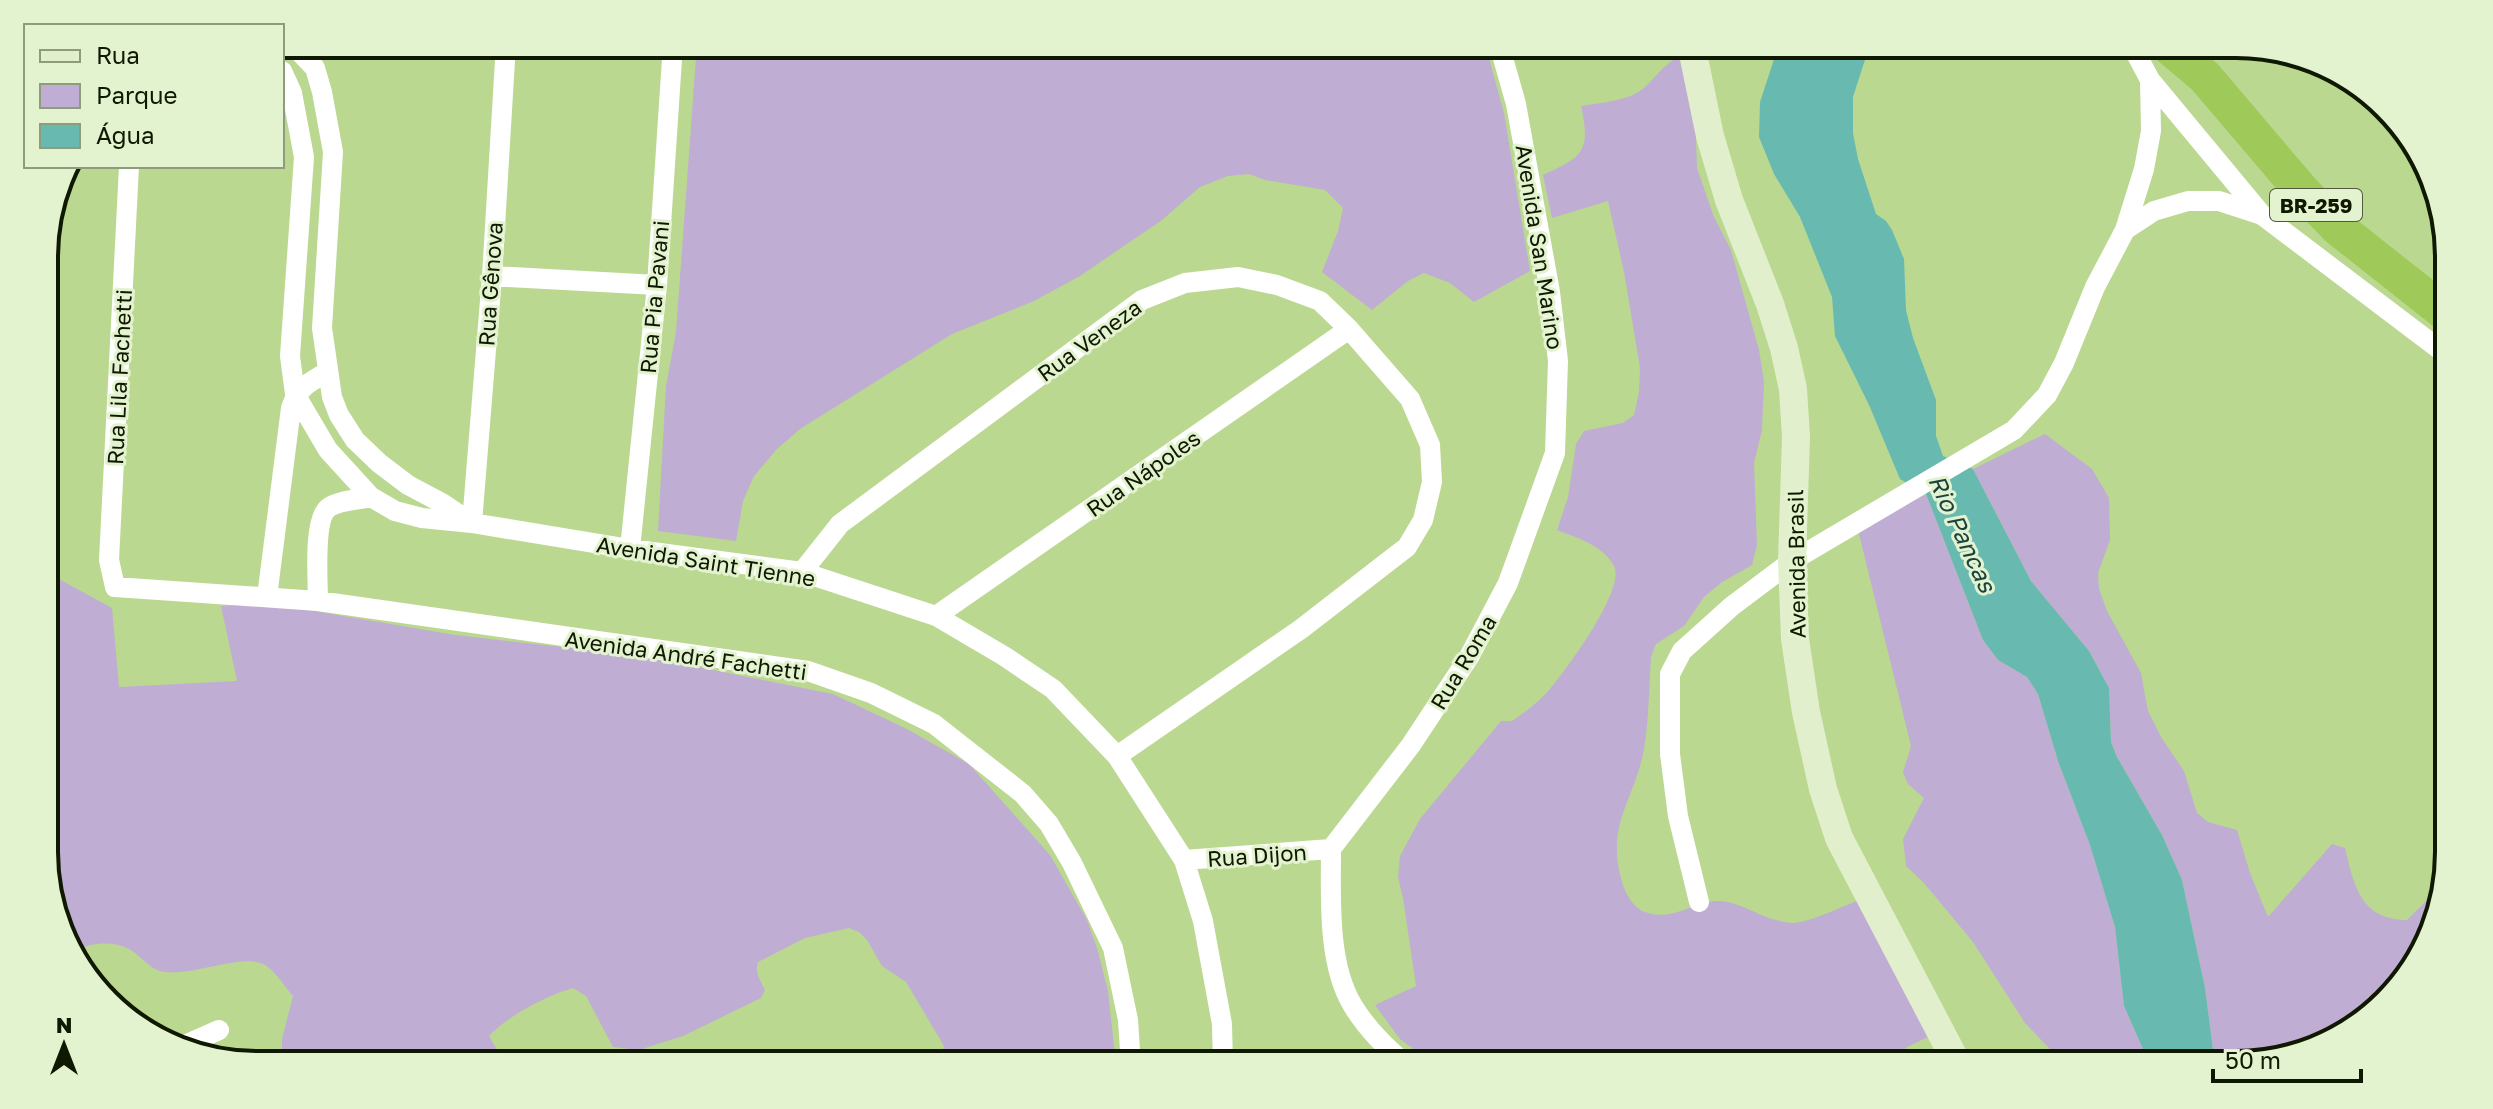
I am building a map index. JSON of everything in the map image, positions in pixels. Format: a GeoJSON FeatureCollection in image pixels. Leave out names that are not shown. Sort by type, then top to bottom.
{"type":"FeatureCollection","features":[{"type":"Feature","properties":{"kind":"highway","name":"BR-259"},"geometry":{"type":"LineString","coordinates":[[2183,58],[2205,77],[2302,191],[2338,228],[2435,305]]}},
{"type":"Feature","properties":{"kind":"main road","name":"Avenida Brasil"},"geometry":{"type":"LineString","coordinates":[[1694,58],[1710,136],[1725,187],[1780,334],[1793,389],[1796,437],[1792,561],[1795,639],[1806,712],[1823,789],[1839,838],[1951,1051]]}},
{"type":"Feature","properties":{"kind":"main road"},"geometry":{"type":"LineString","coordinates":[[2190,58],[2205,77]]}},
{"type":"Feature","properties":{"kind":"street"},"geometry":{"type":"LineString","coordinates":[[305,58],[315,68]]}},
{"type":"Feature","properties":{"kind":"street"},"geometry":{"type":"LineString","coordinates":[[315,58],[315,68]]}},
{"type":"Feature","properties":{"kind":"street","name":"Rua Gênova"},"geometry":{"type":"LineString","coordinates":[[472,523],[505,58]]}},
{"type":"Feature","properties":{"kind":"street","name":"Rua Pia Pavani"},"geometry":{"type":"LineString","coordinates":[[630,549],[657,285],[672,58]]}},
{"type":"Feature","properties":{"kind":"street","name":"Avenida San Marino"},"geometry":{"type":"LineString","coordinates":[[1503,58],[1516,104],[1550,292],[1558,361],[1555,453]]}},
{"type":"Feature","properties":{"kind":"street"},"geometry":{"type":"LineString","coordinates":[[2138,58],[2150,80],[2262,215],[2435,346]]}},
{"type":"Feature","properties":{"kind":"street","name":"Avenida Saint Tienne"},"geometry":{"type":"LineString","coordinates":[[315,68],[325,102],[333,152],[322,328],[332,397],[355,440],[408,485],[472,523]]}},
{"type":"Feature","properties":{"kind":"street"},"geometry":{"type":"LineString","coordinates":[[267,597],[295,394],[290,356],[304,157],[292,93],[284,75]]}},
{"type":"Feature","properties":{"kind":"street"},"geometry":{"type":"LineString","coordinates":[[1699,902],[1678,816],[1670,754],[1670,674],[1682,651],[1732,606],[1792,561],[2014,430],[2047,395],[2064,363],[2095,287],[2125,230],[2144,169],[2151,131],[2150,80]]}},
{"type":"Feature","properties":{"kind":"street","name":"Rua Lila Fachetti"},"geometry":{"type":"LineString","coordinates":[[115,587],[109,560],[129,168]]}},
{"type":"Feature","properties":{"kind":"street"},"geometry":{"type":"LineString","coordinates":[[2125,230],[2154,211],[2188,201],[2219,201],[2262,215]]}},
{"type":"Feature","properties":{"kind":"street"},"geometry":{"type":"LineString","coordinates":[[492,276],[657,285]]}},
{"type":"Feature","properties":{"kind":"street","name":"Rua Veneza"},"geometry":{"type":"LineString","coordinates":[[802,572],[840,524],[1142,300],[1185,283],[1238,277],[1277,285],[1320,301],[1349,329],[1410,399],[1430,445],[1432,482],[1423,520],[1407,547],[1349,593],[1117,756]]}},
{"type":"Feature","properties":{"kind":"street","name":"Rua Nápoles"},"geometry":{"type":"LineString","coordinates":[[936,616],[1349,329]]}},
{"type":"Feature","properties":{"kind":"street"},"geometry":{"type":"LineString","coordinates":[[295,394],[327,372]]}},
{"type":"Feature","properties":{"kind":"street","name":"Avenida Saint Tienne"},"geometry":{"type":"LineString","coordinates":[[295,394],[328,450],[371,497],[395,511],[422,518],[802,572],[936,616],[1053,689],[1117,756],[1184,860],[1203,921],[1222,1024],[1223,1051]]}},
{"type":"Feature","properties":{"kind":"street","name":"Rua Roma"},"geometry":{"type":"LineString","coordinates":[[1331,849],[1411,745],[1469,657],[1508,583],[1555,453]]}},
{"type":"Feature","properties":{"kind":"street"},"geometry":{"type":"LineString","coordinates":[[318,601],[319,523],[326,509],[371,497]]}},
{"type":"Feature","properties":{"kind":"street","name":"Avenida André Fachetti"},"geometry":{"type":"LineString","coordinates":[[115,587],[318,601],[808,671],[871,693],[934,724],[1023,794],[1049,824],[1072,863],[1113,948],[1128,1020],[1130,1051]]}},
{"type":"Feature","properties":{"kind":"street"},"geometry":{"type":"LineString","coordinates":[[1331,849],[1336,963],[1352,1005],[1390,1051]]}},
{"type":"Feature","properties":{"kind":"street","name":"Rua Dijon"},"geometry":{"type":"LineString","coordinates":[[1184,860],[1331,849]]}},
{"type":"Feature","properties":{"kind":"street"},"geometry":{"type":"LineString","coordinates":[[195,1041],[219,1030]]}},
{"type":"Feature","properties":{"kind":"green space"},"geometry":{"type":"Polygon","coordinates":[[[696,58],[1489,58],[1504,113],[1530,271],[1474,302],[1450,283],[1424,273],[1408,281],[1372,310],[1322,272],[1338,231],[1343,208],[1325,190],[1265,180],[1249,174],[1228,176],[1200,187],[1162,220],[1080,276],[1034,301],[952,334],[800,429],[776,450],[754,476],[743,501],[736,541],[658,531],[666,386],[676,332],[696,58]]]}},
{"type":"Feature","properties":{"kind":"green space"},"geometry":{"type":"Polygon","coordinates":[[[1679,60],[1687,69],[1694,87],[1697,168],[1714,217],[1731,250],[1759,350],[1764,382],[1762,430],[1754,463],[1757,545],[1752,565],[1722,582],[1704,597],[1684,626],[1656,644],[1651,657],[1644,749],[1619,830],[1618,864],[1623,885],[1637,908],[1645,912],[1664,915],[1707,902],[1723,901],[1790,923],[1810,919],[1862,899],[1930,1036],[1900,1051],[1416,1051],[1400,1039],[1375,1005],[1416,986],[1398,877],[1400,856],[1420,819],[1501,721],[1512,721],[1550,689],[1592,629],[1611,592],[1615,577],[1614,566],[1596,547],[1557,530],[1568,497],[1576,444],[1584,431],[1623,423],[1634,415],[1640,368],[1624,272],[1608,201],[1552,218],[1543,175],[1567,163],[1581,151],[1585,133],[1581,106],[1614,101],[1637,93],[1665,66],[1679,60]]]}},
{"type":"Feature","properties":{"kind":"green space"},"geometry":{"type":"Polygon","coordinates":[[[2045,434],[2092,469],[2109,498],[2110,540],[2098,573],[2099,589],[2107,611],[2141,673],[2148,711],[2184,771],[2197,813],[2208,822],[2237,830],[2268,917],[2332,844],[2345,848],[2356,887],[2362,898],[2379,914],[2407,920],[2429,898],[2420,928],[2394,973],[2347,1018],[2324,1031],[2275,1047],[2213,1051],[2205,988],[2182,880],[2162,835],[2111,742],[2109,688],[2089,651],[2031,581],[1973,469],[2045,434]]]}},
{"type":"Feature","properties":{"kind":"green space"},"geometry":{"type":"Polygon","coordinates":[[[1926,494],[1983,640],[1998,660],[2027,677],[2038,694],[2115,927],[2124,1006],[2144,1051],[2052,1051],[2025,1023],[1973,942],[1906,866],[1903,839],[1924,798],[1908,784],[1903,772],[1911,746],[1858,530],[1926,494]]]}},
{"type":"Feature","properties":{"kind":"green space"},"geometry":{"type":"Polygon","coordinates":[[[58,579],[112,608],[119,687],[237,681],[221,606],[267,603],[455,635],[643,656],[833,694],[907,729],[969,764],[1050,855],[1087,920],[1097,948],[1108,991],[1114,1051],[942,1051],[944,1046],[906,982],[882,966],[867,940],[849,928],[805,938],[758,962],[757,973],[765,990],[761,998],[683,1036],[639,1050],[613,1047],[586,996],[573,988],[528,1007],[506,1021],[489,1036],[498,1051],[282,1051],[293,996],[267,966],[243,962],[165,972],[154,969],[129,949],[116,944],[83,948],[65,904],[60,878],[58,579]]]}},
{"type":"Feature","properties":{"kind":"water","name":"Rio Pancas"},"geometry":{"type":"Polygon","coordinates":[[[1774,58],[1866,58],[1853,97],[1853,133],[1858,159],[1876,214],[1892,230],[1904,259],[1906,310],[1936,400],[1936,436],[1943,456],[1973,469],[2031,581],[2089,651],[2109,688],[2111,742],[2162,835],[2182,880],[2205,988],[2213,1051],[2144,1051],[2124,1006],[2115,927],[2038,694],[2027,677],[1998,660],[1983,640],[1926,494],[1900,479],[1869,405],[1835,336],[1832,297],[1800,217],[1774,174],[1759,137],[1760,102],[1774,58]]]}}]}
